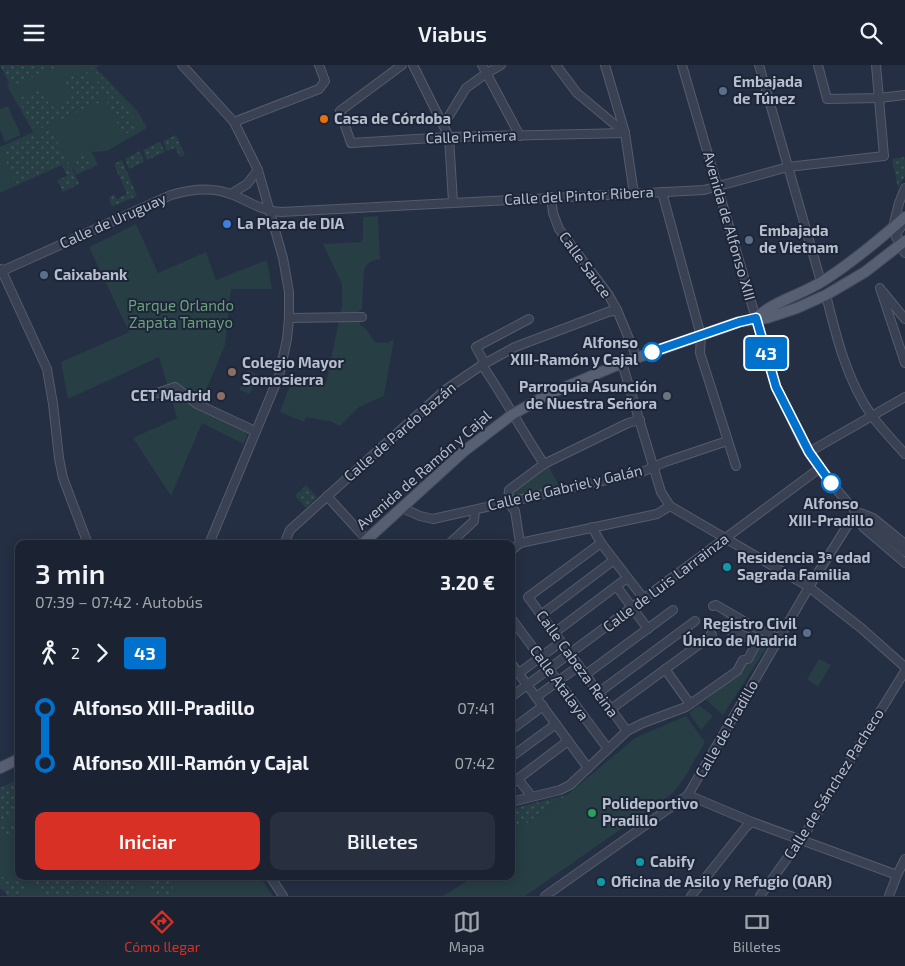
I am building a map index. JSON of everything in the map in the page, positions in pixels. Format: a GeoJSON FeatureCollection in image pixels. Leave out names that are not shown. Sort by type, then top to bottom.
{"type":"FeatureCollection","features":[{"type":"Feature","properties":{"kind":"main road","name":"Avenida de Ramón y Cajal"},"geometry":{"type":"LineString","coordinates":[[756,318],[765,310],[821,282],[853,261],[905,217]]}},
{"type":"Feature","properties":{"kind":"main road","name":"Avenida de Ramón y Cajal"},"geometry":{"type":"LineString","coordinates":[[367,540],[463,451],[513,414],[549,394],[622,363],[739,322],[756,318],[768,318],[797,308],[826,295],[903,247]]}},
{"type":"Feature","properties":{"kind":"main road"},"geometry":{"type":"LineString","coordinates":[[0,767],[15,761]]}},
{"type":"Feature","properties":{"kind":"street"},"geometry":{"type":"LineString","coordinates":[[182,65],[234,122],[258,170],[287,279],[289,318],[284,354],[278,376],[211,540]]}},
{"type":"Feature","properties":{"kind":"street"},"geometry":{"type":"LineString","coordinates":[[234,122],[319,89],[325,81],[319,65]]}},
{"type":"Feature","properties":{"kind":"street","name":"Calle Primera"},"geometry":{"type":"LineString","coordinates":[[402,65],[340,111],[351,143],[450,137],[625,133]]}},
{"type":"Feature","properties":{"kind":"street"},"geometry":{"type":"LineString","coordinates":[[412,65],[450,137],[453,202]]}},
{"type":"Feature","properties":{"kind":"street"},"geometry":{"type":"LineString","coordinates":[[482,65],[520,136]]}},
{"type":"Feature","properties":{"kind":"street"},"geometry":{"type":"LineString","coordinates":[[444,125],[466,89],[486,73],[502,65]]}},
{"type":"Feature","properties":{"kind":"street"},"geometry":{"type":"LineString","coordinates":[[556,65],[577,93],[625,133]]}},
{"type":"Feature","properties":{"kind":"street"},"geometry":{"type":"LineString","coordinates":[[605,65],[625,133],[634,194]]}},
{"type":"Feature","properties":{"kind":"street","name":"Avenida de Alfonso XIII"},"geometry":{"type":"LineString","coordinates":[[682,65],[776,387],[809,452],[820,468],[856,512],[905,552]]}},
{"type":"Feature","properties":{"kind":"street"},"geometry":{"type":"LineString","coordinates":[[759,65],[821,282]]}},
{"type":"Feature","properties":{"kind":"street"},"geometry":{"type":"LineString","coordinates":[[818,65],[827,99],[879,98],[905,95]]}},
{"type":"Feature","properties":{"kind":"street"},"geometry":{"type":"LineString","coordinates":[[876,65],[879,98]]}},
{"type":"Feature","properties":{"kind":"street","name":"Calle del Pintor Ribera"},"geometry":{"type":"LineString","coordinates":[[270,211],[634,194],[718,188],[788,167],[884,155],[879,98]]}},
{"type":"Feature","properties":{"kind":"street"},"geometry":{"type":"LineString","coordinates":[[231,194],[247,185],[258,170]]}},
{"type":"Feature","properties":{"kind":"street","name":"Calle de Uruguay"},"geometry":{"type":"LineString","coordinates":[[1,270],[184,191],[206,189],[231,194],[257,208],[270,211]]}},
{"type":"Feature","properties":{"kind":"street"},"geometry":{"type":"LineString","coordinates":[[893,227],[899,203],[905,189]]}},
{"type":"Feature","properties":{"kind":"street"},"geometry":{"type":"LineString","coordinates":[[662,192],[701,336],[700,353],[736,466]]}},
{"type":"Feature","properties":{"kind":"street","name":"Calle Sauce"},"geometry":{"type":"LineString","coordinates":[[552,197],[553,213],[558,229],[600,282],[617,310],[637,358]]}},
{"type":"Feature","properties":{"kind":"street"},"geometry":{"type":"LineString","coordinates":[[903,247],[896,234],[905,221]]}},
{"type":"Feature","properties":{"kind":"street"},"geometry":{"type":"LineString","coordinates":[[1,270],[47,369],[63,479],[86,540]]}},
{"type":"Feature","properties":{"kind":"street"},"geometry":{"type":"LineString","coordinates":[[905,319],[880,288],[905,363]]}},
{"type":"Feature","properties":{"kind":"street"},"geometry":{"type":"LineString","coordinates":[[826,295],[836,338],[854,384],[872,415],[905,454]]}},
{"type":"Feature","properties":{"kind":"street","name":"Calle de Pardo Bazán"},"geometry":{"type":"LineString","coordinates":[[286,540],[290,530],[445,389],[482,365],[515,347],[617,310]]}},
{"type":"Feature","properties":{"kind":"street"},"geometry":{"type":"LineString","coordinates":[[289,318],[362,317]]}},
{"type":"Feature","properties":{"kind":"street"},"geometry":{"type":"LineString","coordinates":[[529,319],[476,347],[483,360],[482,365],[544,464]]}},
{"type":"Feature","properties":{"kind":"street"},"geometry":{"type":"LineString","coordinates":[[622,363],[653,467],[662,492],[670,506],[809,587],[861,628],[905,667]]}},
{"type":"Feature","properties":{"kind":"street"},"geometry":{"type":"LineString","coordinates":[[145,397],[175,387],[197,404],[255,431]]}},
{"type":"Feature","properties":{"kind":"street"},"geometry":{"type":"LineString","coordinates":[[809,452],[905,397]]}},
{"type":"Feature","properties":{"kind":"street"},"geometry":{"type":"LineString","coordinates":[[520,543],[515,511],[508,502],[509,490],[544,464],[628,423],[640,420]]}},
{"type":"Feature","properties":{"kind":"street","name":"Calle de Gabriel y Galán"},"geometry":{"type":"LineString","coordinates":[[402,508],[420,516],[433,519],[642,472],[727,441]]}},
{"type":"Feature","properties":{"kind":"street","name":"Calle de Luis Larrainza"},"geometry":{"type":"LineString","coordinates":[[515,694],[820,468]]}},
{"type":"Feature","properties":{"kind":"street"},"geometry":{"type":"LineString","coordinates":[[327,496],[363,540]]}},
{"type":"Feature","properties":{"kind":"street"},"geometry":{"type":"LineString","coordinates":[[515,547],[520,543],[657,514],[670,506]]}},
{"type":"Feature","properties":{"kind":"street"},"geometry":{"type":"LineString","coordinates":[[453,540],[474,521],[474,510]]}},
{"type":"Feature","properties":{"kind":"street","name":"Avenida de Alfonso XIII"},"geometry":{"type":"LineString","coordinates":[[856,512],[873,518],[905,544]]}},
{"type":"Feature","properties":{"kind":"street","name":"Avenida de Alfonso XIII"},"geometry":{"type":"LineString","coordinates":[[856,512],[864,528],[905,563]]}},
{"type":"Feature","properties":{"kind":"street","name":"Calle de Pradillo"},"geometry":{"type":"LineString","coordinates":[[545,896],[688,795],[809,587],[856,512]]}},
{"type":"Feature","properties":{"kind":"street"},"geometry":{"type":"LineString","coordinates":[[592,527],[601,543],[644,599]]}},
{"type":"Feature","properties":{"kind":"street","name":"Calle Cabeza Reina"},"geometry":{"type":"LineString","coordinates":[[601,543],[528,597],[627,731]]}},
{"type":"Feature","properties":{"kind":"street"},"geometry":{"type":"LineString","coordinates":[[541,615],[614,560]]}},
{"type":"Feature","properties":{"kind":"street"},"geometry":{"type":"LineString","coordinates":[[554,633],[627,578]]}},
{"type":"Feature","properties":{"kind":"street"},"geometry":{"type":"LineString","coordinates":[[616,587],[648,629]]}},
{"type":"Feature","properties":{"kind":"street"},"geometry":{"type":"LineString","coordinates":[[713,606],[716,605],[754,627],[776,637]]}},
{"type":"Feature","properties":{"kind":"street"},"geometry":{"type":"LineString","coordinates":[[585,675],[673,610]]}},
{"type":"Feature","properties":{"kind":"street"},"geometry":{"type":"LineString","coordinates":[[598,693],[695,621]]}},
{"type":"Feature","properties":{"kind":"street","name":"Calle Atalaya"},"geometry":{"type":"LineString","coordinates":[[515,623],[608,749]]}},
{"type":"Feature","properties":{"kind":"street"},"geometry":{"type":"LineString","coordinates":[[515,801],[565,788],[588,769],[627,731],[690,704],[737,671],[755,646],[750,640],[720,627]]}},
{"type":"Feature","properties":{"kind":"street"},"geometry":{"type":"LineString","coordinates":[[611,709],[711,634]]}},
{"type":"Feature","properties":{"kind":"street"},"geometry":{"type":"LineString","coordinates":[[519,673],[561,641]]}},
{"type":"Feature","properties":{"kind":"street"},"geometry":{"type":"LineString","coordinates":[[536,697],[579,666]]}},
{"type":"Feature","properties":{"kind":"street"},"geometry":{"type":"LineString","coordinates":[[515,668],[588,769]]}},
{"type":"Feature","properties":{"kind":"street"},"geometry":{"type":"LineString","coordinates":[[665,669],[690,704]]}},
{"type":"Feature","properties":{"kind":"street","name":"Calle de Sánchez Pacheco"},"geometry":{"type":"LineString","coordinates":[[760,896],[801,840],[905,671]]}},
{"type":"Feature","properties":{"kind":"street"},"geometry":{"type":"LineString","coordinates":[[515,727],[543,706]]}},
{"type":"Feature","properties":{"kind":"street"},"geometry":{"type":"LineString","coordinates":[[515,754],[556,724]]}},
{"type":"Feature","properties":{"kind":"street"},"geometry":{"type":"LineString","coordinates":[[529,793],[515,781],[568,741]]}},
{"type":"Feature","properties":{"kind":"street"},"geometry":{"type":"LineString","coordinates":[[688,795],[752,822],[896,875]]}},
{"type":"Feature","properties":{"kind":"street"},"geometry":{"type":"LineString","coordinates":[[691,896],[752,822]]}},
{"type":"Feature","properties":{"kind":"street"},"geometry":{"type":"LineString","coordinates":[[889,896],[896,875],[905,859]]}},
{"type":"Feature","properties":{"kind":"street"},"geometry":{"type":"LineString","coordinates":[[273,880],[283,896]]}},
{"type":"Feature","properties":{"kind":"green space"},"geometry":{"type":"Polygon","coordinates":[[[0,65],[100,65],[96,68],[139,113],[147,128],[107,151],[92,152],[98,165],[76,175],[69,162],[0,193],[0,147],[33,132],[7,86],[9,83],[0,65]]]}},
{"type":"Feature","properties":{"kind":"green space"},"geometry":{"type":"Polygon","coordinates":[[[5,65],[62,65],[11,86],[1,67],[5,65]]]}},
{"type":"Feature","properties":{"kind":"green space"},"geometry":{"type":"Polygon","coordinates":[[[90,68],[93,68],[115,91],[133,117],[116,119],[90,68]]]}},
{"type":"Feature","properties":{"kind":"green space"},"geometry":{"type":"Polygon","coordinates":[[[86,70],[103,101],[35,131],[18,99],[41,89],[51,107],[71,97],[62,80],[86,70]]]}},
{"type":"Feature","properties":{"kind":"green space"},"geometry":{"type":"Polygon","coordinates":[[[8,106],[21,135],[5,142],[0,130],[0,109],[8,106]]]}},
{"type":"Feature","properties":{"kind":"green space"},"geometry":{"type":"Polygon","coordinates":[[[135,120],[139,128],[125,134],[117,122],[135,120]]]}},
{"type":"Feature","properties":{"kind":"green space"},"geometry":{"type":"Polygon","coordinates":[[[51,128],[66,161],[16,184],[1,150],[51,128]]]}},
{"type":"Feature","properties":{"kind":"green space"},"geometry":{"type":"Polygon","coordinates":[[[176,135],[185,155],[180,157],[175,148],[167,151],[163,141],[176,135]]]}},
{"type":"Feature","properties":{"kind":"green space"},"geometry":{"type":"Polygon","coordinates":[[[160,142],[165,152],[147,160],[143,150],[160,142]]]}},
{"type":"Feature","properties":{"kind":"green space"},"geometry":{"type":"Polygon","coordinates":[[[140,151],[144,162],[129,169],[125,159],[140,151]]]}},
{"type":"Feature","properties":{"kind":"green space"},"geometry":{"type":"Polygon","coordinates":[[[89,153],[94,164],[76,172],[71,161],[89,153]]]}},
{"type":"Feature","properties":{"kind":"green space"},"geometry":{"type":"Polygon","coordinates":[[[905,157],[905,176],[898,188],[892,159],[905,157]]]}},
{"type":"Feature","properties":{"kind":"green space"},"geometry":{"type":"Polygon","coordinates":[[[122,160],[137,196],[114,206],[111,205],[109,198],[114,194],[117,199],[127,194],[114,164],[122,160]]]}},
{"type":"Feature","properties":{"kind":"green space"},"geometry":{"type":"Polygon","coordinates":[[[69,162],[79,184],[63,192],[57,180],[67,176],[62,165],[69,162]]]}},
{"type":"Feature","properties":{"kind":"green space"},"geometry":{"type":"Polygon","coordinates":[[[378,216],[380,259],[370,262],[364,270],[362,309],[359,311],[360,325],[365,328],[375,342],[388,343],[394,339],[384,396],[359,407],[340,426],[332,422],[306,417],[304,422],[280,412],[293,377],[326,383],[342,306],[342,284],[323,244],[360,242],[363,239],[363,217],[378,216]]]}},
{"type":"Feature","properties":{"kind":"green space","name":"Parque Orlando Zapata Tamayo"},"geometry":{"type":"Polygon","coordinates":[[[136,224],[158,273],[206,252],[216,280],[267,260],[272,289],[231,289],[225,345],[202,400],[251,425],[244,444],[202,423],[171,496],[133,438],[177,418],[159,357],[68,399],[61,362],[129,332],[89,247],[136,224]]]}},
{"type":"Feature","properties":{"kind":"green space"},"geometry":{"type":"Polygon","coordinates":[[[248,370],[258,375],[250,394],[239,390],[248,370]]]}},
{"type":"Feature","properties":{"kind":"green space"},"geometry":{"type":"Polygon","coordinates":[[[548,465],[559,486],[514,496],[513,491],[548,465]]]}},
{"type":"Feature","properties":{"kind":"green space"},"geometry":{"type":"Polygon","coordinates":[[[306,485],[317,497],[306,508],[295,496],[306,485]]]}},
{"type":"Feature","properties":{"kind":"green space"},"geometry":{"type":"Polygon","coordinates":[[[718,609],[774,636],[723,715],[706,700],[741,672],[759,644],[730,626],[718,609]]]}},
{"type":"Feature","properties":{"kind":"green space"},"geometry":{"type":"Polygon","coordinates":[[[819,659],[831,665],[818,687],[807,679],[819,659]]]}},
{"type":"Feature","properties":{"kind":"green space"},"geometry":{"type":"Polygon","coordinates":[[[699,705],[713,716],[701,730],[689,713],[699,705]]]}},
{"type":"Feature","properties":{"kind":"green space","name":"Polideportivo Pradillo"},"geometry":{"type":"Polygon","coordinates":[[[686,716],[705,742],[685,777],[673,793],[525,896],[443,896],[466,880],[515,880],[515,845],[517,844],[515,831],[567,795],[635,738],[686,716]]]}},
{"type":"Feature","properties":{"kind":"green space"},"geometry":{"type":"Polygon","coordinates":[[[15,781],[15,880],[262,880],[273,896],[7,896],[0,889],[0,788],[15,781]]]}},
{"type":"Feature","properties":{"kind":"green space"},"geometry":{"type":"Polygon","coordinates":[[[15,781],[15,816],[0,822],[0,788],[15,781]]]}},
{"type":"Feature","properties":{"kind":"green space"},"geometry":{"type":"Polygon","coordinates":[[[567,795],[515,831],[515,808],[567,795]]]}},
{"type":"Feature","properties":{"kind":"green space"},"geometry":{"type":"Polygon","coordinates":[[[15,822],[15,833],[6,836],[0,834],[0,828],[15,822]]]}},
{"type":"Feature","properties":{"kind":"green space"},"geometry":{"type":"Polygon","coordinates":[[[0,877],[20,881],[28,889],[23,896],[7,896],[0,877]]]}},
{"type":"Feature","properties":{"kind":"green space"},"geometry":{"type":"Polygon","coordinates":[[[26,880],[74,880],[77,896],[43,896],[26,880]]]}},
{"type":"Feature","properties":{"kind":"green space"},"geometry":{"type":"Polygon","coordinates":[[[81,880],[104,880],[97,896],[83,896],[81,880]]]}},
{"type":"Feature","properties":{"kind":"green space"},"geometry":{"type":"Polygon","coordinates":[[[109,880],[133,880],[131,896],[102,896],[109,880]]]}},
{"type":"Feature","properties":{"kind":"green space"},"geometry":{"type":"Polygon","coordinates":[[[168,880],[177,896],[151,896],[148,886],[150,881],[168,880]]]}},
{"type":"Feature","properties":{"kind":"bus line","name":"43"},"geometry":{"type":"LineString","coordinates":[[652,352],[756,318],[776,387],[809,452],[831,483]]}},
{"type":"Feature","properties":{"kind":"place","name":"Embajada de Túnez"},"geometry":{"type":"Point","coordinates":[723,91]}},
{"type":"Feature","properties":{"kind":"place","name":"Casa de Córdoba"},"geometry":{"type":"Point","coordinates":[324,119]}},
{"type":"Feature","properties":{"kind":"place","name":"La Plaza de DIA"},"geometry":{"type":"Point","coordinates":[227,224]}},
{"type":"Feature","properties":{"kind":"place","name":"Embajada de Vietnam"},"geometry":{"type":"Point","coordinates":[749,240]}},
{"type":"Feature","properties":{"kind":"place","name":"Caixabank"},"geometry":{"type":"Point","coordinates":[44,275]}},
{"type":"Feature","properties":{"kind":"place","name":"Alfonso XIII-Ramón y Cajal"},"geometry":{"type":"Point","coordinates":[652,352]}},
{"type":"Feature","properties":{"kind":"place","name":"Colegio Mayor Somosierra"},"geometry":{"type":"Point","coordinates":[232,372]}},
{"type":"Feature","properties":{"kind":"place","name":"CET Madrid"},"geometry":{"type":"Point","coordinates":[221,396]}},
{"type":"Feature","properties":{"kind":"place","name":"Parroquia Asunción de Nuestra Señora"},"geometry":{"type":"Point","coordinates":[667,396]}},
{"type":"Feature","properties":{"kind":"place","name":"Alfonso XIII-Pradillo"},"geometry":{"type":"Point","coordinates":[831,483]}},
{"type":"Feature","properties":{"kind":"place","name":"Residencia 3ª edad Sagrada Familia"},"geometry":{"type":"Point","coordinates":[727,567]}},
{"type":"Feature","properties":{"kind":"place","name":"Registro Civil Único de Madrid"},"geometry":{"type":"Point","coordinates":[807,633]}},
{"type":"Feature","properties":{"kind":"place","name":"Polideportivo Pradillo"},"geometry":{"type":"Point","coordinates":[592,813]}},
{"type":"Feature","properties":{"kind":"place","name":"Cabify"},"geometry":{"type":"Point","coordinates":[640,862]}},
{"type":"Feature","properties":{"kind":"place","name":"Oficina de Asilo y Refugio (OAR)"},"geometry":{"type":"Point","coordinates":[601,882]}}]}
